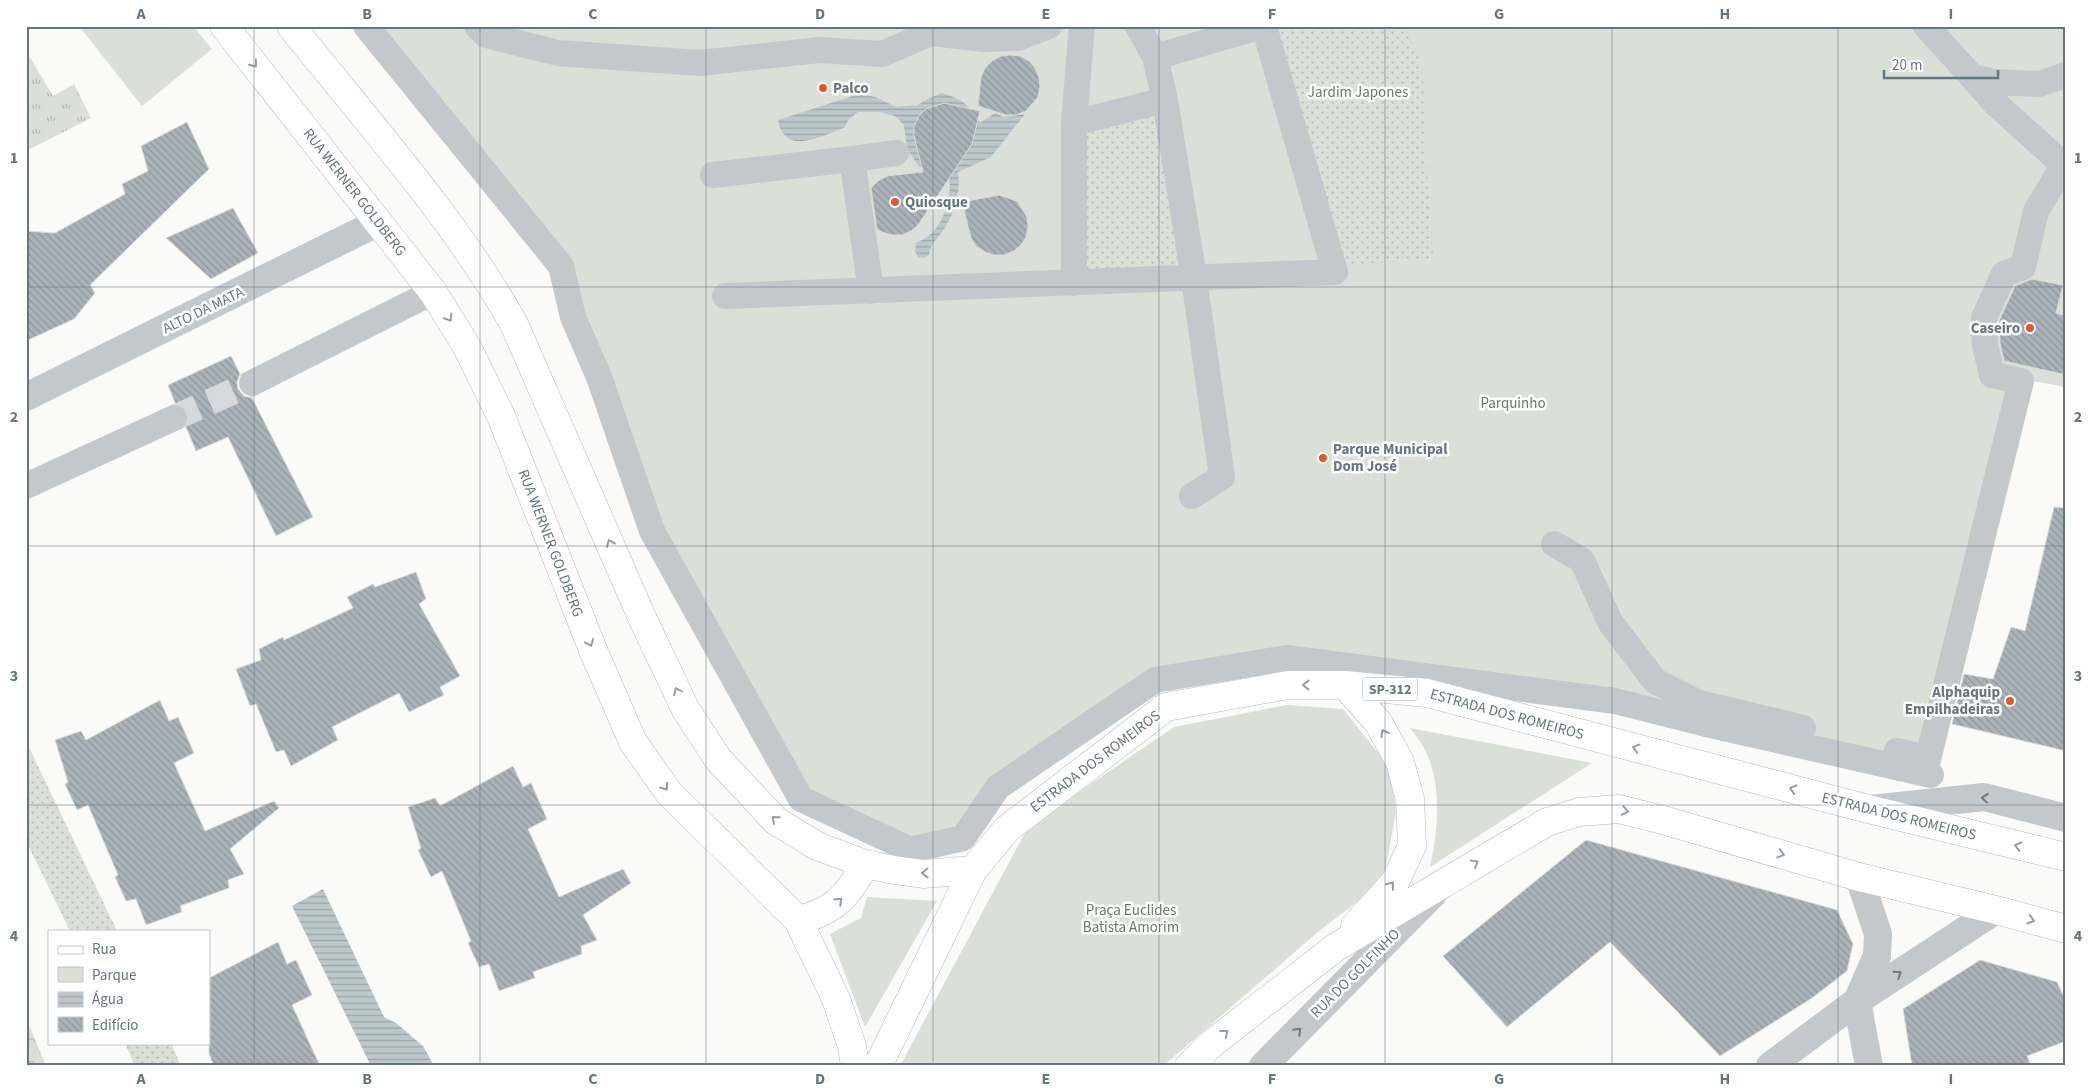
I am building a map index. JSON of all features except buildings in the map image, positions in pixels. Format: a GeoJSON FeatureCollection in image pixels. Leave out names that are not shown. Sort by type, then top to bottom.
{"type":"FeatureCollection","features":[{"type":"Feature","properties":{"kind":"main road","name":"RUA WERNER GOLDBERG"},"geometry":{"type":"LineString","coordinates":[[224,26],[434,292],[467,347],[501,416],[593,650],[633,742],[669,793],[798,920],[836,999],[852,1046],[855,1066]]}},
{"type":"Feature","properties":{"kind":"main road"},"geometry":{"type":"LineString","coordinates":[[290,26],[423,190],[474,258],[497,293],[514,324],[644,622],[686,710],[718,759],[776,821],[817,846],[866,864],[894,870],[923,874],[973,870]]}},
{"type":"Feature","properties":{"kind":"main road","name":"ESTRADA DOS ROMEIROS"},"geometry":{"type":"LineString","coordinates":[[878,1066],[973,870],[1007,829],[1166,707],[1288,685],[1345,685],[1427,693],[1868,809],[2066,858]]}},
{"type":"Feature","properties":{"kind":"main road"},"geometry":{"type":"LineString","coordinates":[[1336,947],[1395,882],[1412,846],[1410,799],[1400,762],[1378,722],[1345,685]]}},
{"type":"Feature","properties":{"kind":"main road"},"geometry":{"type":"LineString","coordinates":[[1189,1066],[1210,1045],[1336,947],[1547,822],[1579,812],[1619,810],[1662,820],[1859,877],[1996,910],[2066,930]]}},
{"type":"Feature","properties":{"kind":"main road"},"geometry":{"type":"LineString","coordinates":[[798,920],[814,916],[832,908],[854,884],[866,864]]}},
{"type":"Feature","properties":{"kind":"street"},"geometry":{"type":"LineString","coordinates":[[366,26],[561,266],[573,317],[599,377],[652,531],[801,799],[911,850],[962,838],[998,787],[1155,680],[1287,658],[1615,701],[1706,724],[1931,774]]}},
{"type":"Feature","properties":{"kind":"street"},"geometry":{"type":"LineString","coordinates":[[477,26],[486,35],[558,53],[700,63],[819,50],[882,54],[931,32],[984,40],[1018,38],[1049,26]]}},
{"type":"Feature","properties":{"kind":"street"},"geometry":{"type":"LineString","coordinates":[[1074,283],[1074,123],[1082,26]]}},
{"type":"Feature","properties":{"kind":"street"},"geometry":{"type":"LineString","coordinates":[[1138,26],[1155,57],[1165,100],[1194,278],[1222,477],[1192,496]]}},
{"type":"Feature","properties":{"kind":"street"},"geometry":{"type":"LineString","coordinates":[[725,296],[1335,272],[1263,26],[1155,57]]}},
{"type":"Feature","properties":{"kind":"street"},"geometry":{"type":"LineString","coordinates":[[1554,544],[1582,560],[1610,622],[1655,681],[1699,703],[1928,758],[2021,381],[1992,375],[1985,346],[1984,318],[1990,300],[2004,274],[2023,267],[2036,211],[2065,167],[1996,104],[1926,26]]}},
{"type":"Feature","properties":{"kind":"street"},"geometry":{"type":"LineString","coordinates":[[1972,77],[1992,82],[2040,84],[2066,75]]}},
{"type":"Feature","properties":{"kind":"street"},"geometry":{"type":"LineString","coordinates":[[1074,123],[1165,100]]}},
{"type":"Feature","properties":{"kind":"street"},"geometry":{"type":"LineString","coordinates":[[713,175],[896,153]]}},
{"type":"Feature","properties":{"kind":"street"},"geometry":{"type":"LineString","coordinates":[[852,159],[871,291]]}},
{"type":"Feature","properties":{"kind":"street","name":"ALTO DA MATA"},"geometry":{"type":"LineString","coordinates":[[26,397],[380,222]]}},
{"type":"Feature","properties":{"kind":"street"},"geometry":{"type":"LineString","coordinates":[[252,383],[434,292]]}},
{"type":"Feature","properties":{"kind":"street"},"geometry":{"type":"LineString","coordinates":[[26,486],[174,418]]}},
{"type":"Feature","properties":{"kind":"street"},"geometry":{"type":"LineString","coordinates":[[1868,809],[1984,797],[2066,818]]}},
{"type":"Feature","properties":{"kind":"street"},"geometry":{"type":"LineString","coordinates":[[1859,877],[1878,934],[1877,956],[1857,1001],[1869,1066]]}},
{"type":"Feature","properties":{"kind":"street","name":"RUA DO GOLFINHO"},"geometry":{"type":"LineString","coordinates":[[1263,1066],[1447,880]]}},
{"type":"Feature","properties":{"kind":"street"},"geometry":{"type":"LineString","coordinates":[[1770,1066],[1857,1001],[1996,910]]}},
{"type":"Feature","properties":{"kind":"green space"},"geometry":{"type":"Polygon","coordinates":[[[79,26],[193,26],[212,49],[142,106],[79,26]]]}},
{"type":"Feature","properties":{"kind":"green space","name":"Parque Municipal Dom José"},"geometry":{"type":"Polygon","coordinates":[[[370,26],[2066,26],[2066,387],[2033,381],[1939,771],[1289,653],[1151,677],[959,833],[912,846],[805,795],[656,530],[575,307],[370,26]]]}},
{"type":"Feature","properties":{"kind":"green space","name":"Jardim Japones"},"geometry":{"type":"Polygon","coordinates":[[[1270,26],[1402,26],[1417,51],[1423,79],[1433,258],[1339,266],[1270,26]]]}},
{"type":"Feature","properties":{"kind":"green space"},"geometry":{"type":"Polygon","coordinates":[[[26,51],[53,96],[74,84],[91,118],[26,151],[26,51]]]}},
{"type":"Feature","properties":{"kind":"green space"},"geometry":{"type":"Polygon","coordinates":[[[1161,105],[1188,274],[1079,279],[1078,126],[1161,105]]]}},
{"type":"Feature","properties":{"kind":"green space","name":"Praça Euclides Batista Amorim"},"geometry":{"type":"Polygon","coordinates":[[[1287,705],[1343,709],[1391,769],[1396,812],[1383,882],[1319,931],[1163,1066],[900,1066],[1028,827],[1174,727],[1287,705]]]}},
{"type":"Feature","properties":{"kind":"green space"},"geometry":{"type":"Polygon","coordinates":[[[1410,728],[1592,763],[1430,867],[1437,825],[1435,781],[1427,754],[1410,728]]]}},
{"type":"Feature","properties":{"kind":"green space"},"geometry":{"type":"Polygon","coordinates":[[[26,741],[117,930],[70,930],[26,841],[26,741]]]}},
{"type":"Feature","properties":{"kind":"green space"},"geometry":{"type":"Polygon","coordinates":[[[867,897],[937,901],[865,1027],[830,934],[861,918],[867,897]]]}},
{"type":"Feature","properties":{"kind":"green space"},"geometry":{"type":"Polygon","coordinates":[[[26,1018],[46,1066],[26,1066],[26,1018]]]}},
{"type":"Feature","properties":{"kind":"green space"},"geometry":{"type":"Polygon","coordinates":[[[125,1044],[171,1044],[181,1066],[135,1066],[125,1044]]]}},
{"type":"Feature","properties":{"kind":"water"},"geometry":{"type":"Polygon","coordinates":[[[942,93],[965,104],[980,123],[995,113],[1004,117],[1025,114],[991,157],[958,172],[959,187],[954,209],[944,229],[933,244],[929,255],[924,258],[918,257],[915,251],[916,243],[931,234],[945,213],[950,190],[949,175],[927,171],[917,164],[907,149],[904,125],[895,116],[879,112],[858,112],[849,119],[844,128],[805,141],[796,141],[788,138],[782,131],[778,120],[859,94],[876,97],[896,107],[918,105],[942,93]]]}},
{"type":"Feature","properties":{"kind":"water"},"geometry":{"type":"Polygon","coordinates":[[[323,889],[384,1017],[396,1023],[423,1046],[434,1066],[371,1066],[292,906],[323,889]]]}},
{"type":"Feature","properties":{"kind":"tunnel"},"geometry":{"type":"LineString","coordinates":[[174,418],[252,383]]}},
{"type":"Feature","properties":{"kind":"place","name":"Palco"},"geometry":{"type":"Point","coordinates":[823,88]}},
{"type":"Feature","properties":{"kind":"place","name":"Quiosque"},"geometry":{"type":"Point","coordinates":[895,202]}},
{"type":"Feature","properties":{"kind":"place","name":"Caseiro"},"geometry":{"type":"Point","coordinates":[2030,328]}},
{"type":"Feature","properties":{"kind":"place","name":"Parque Municipal Dom José"},"geometry":{"type":"Point","coordinates":[1323,458]}},
{"type":"Feature","properties":{"kind":"place","name":"Alphaquip Empilhadeiras"},"geometry":{"type":"Point","coordinates":[2010,701]}},
{"type":"Feature","properties":{"kind":"park label","name":"Parquinho"},"geometry":{"type":"Point","coordinates":[1513,403]}}]}
